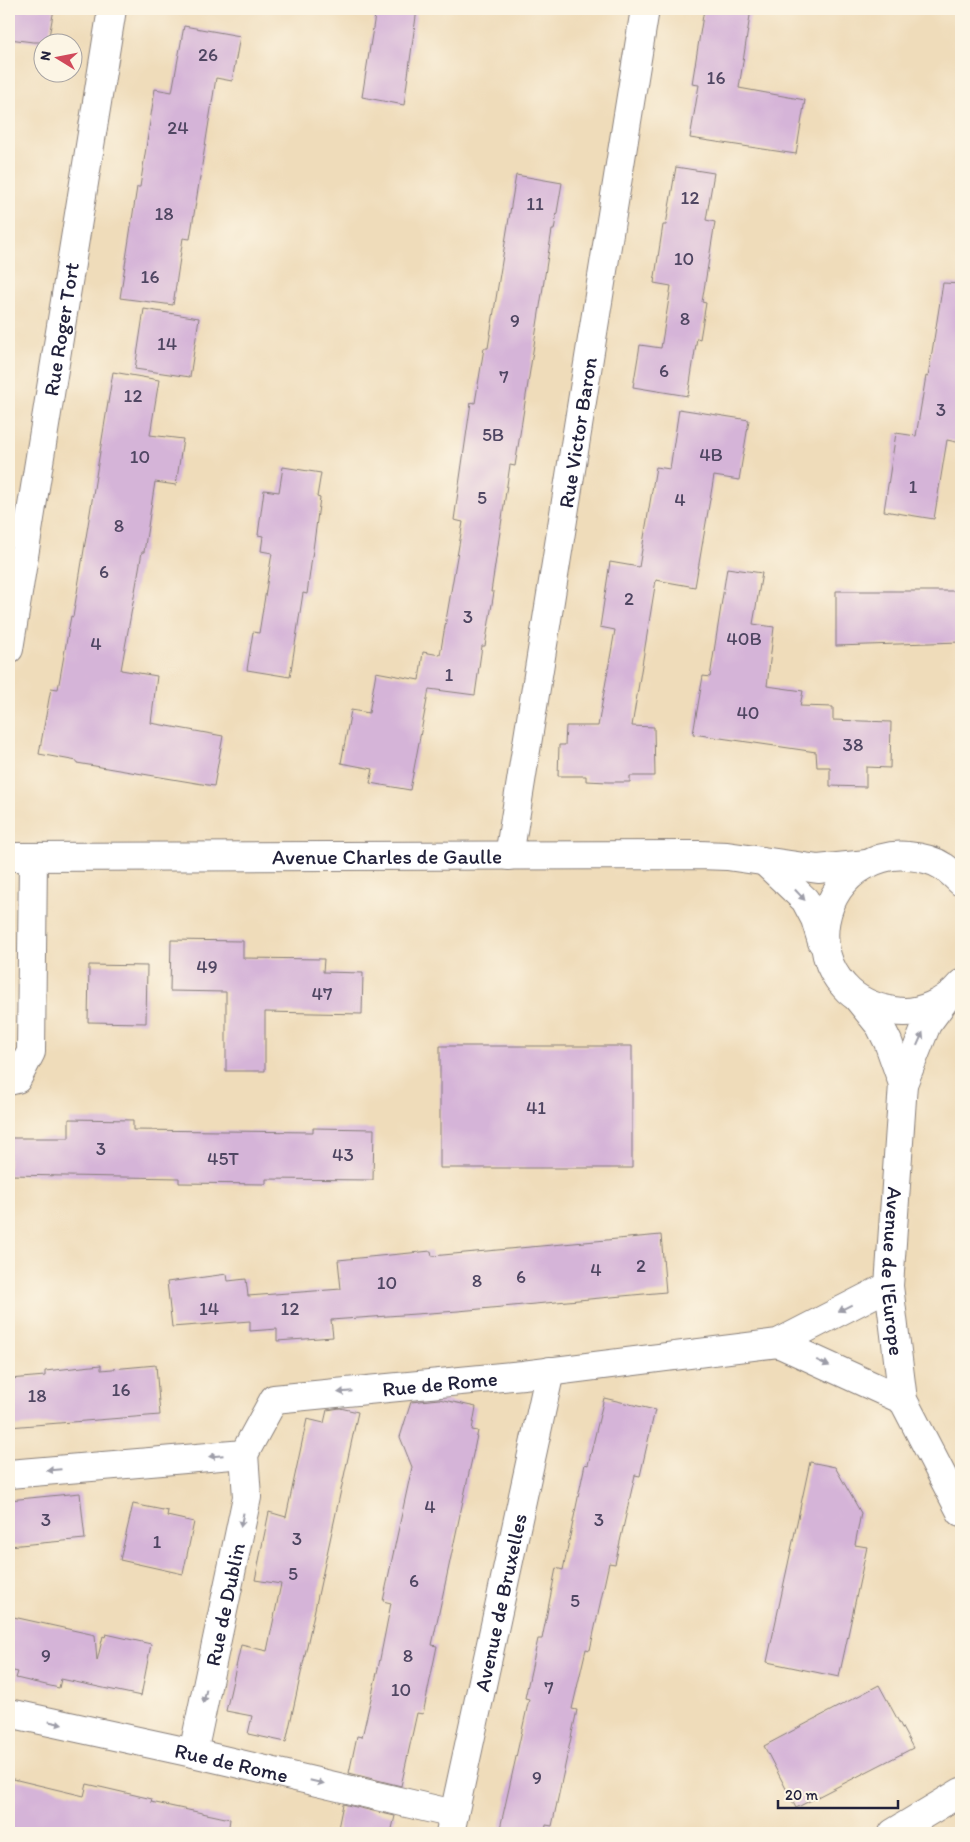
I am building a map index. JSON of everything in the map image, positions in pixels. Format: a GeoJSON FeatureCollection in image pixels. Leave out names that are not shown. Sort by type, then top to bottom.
{"type":"FeatureCollection","features":[{"type":"Feature","properties":{"kind":"street","name":"Rue Roger Tort"},"geometry":{"type":"LineString","coordinates":[[9,649],[112,9]]}},
{"type":"Feature","properties":{"kind":"street","name":"Rue Victor Baron"},"geometry":{"type":"LineString","coordinates":[[509,856],[645,9]]}},
{"type":"Feature","properties":{"kind":"street","name":"Avenue Charles de Gaulle"},"geometry":{"type":"LineString","coordinates":[[21,857],[699,855],[727,856],[818,868],[867,864]]}},
{"type":"Feature","properties":{"kind":"street"},"geometry":{"type":"LineString","coordinates":[[825,949],[824,928],[828,908],[837,889],[853,872],[874,860],[898,855],[922,857],[944,867],[961,882]]}},
{"type":"Feature","properties":{"kind":"street"},"geometry":{"type":"LineString","coordinates":[[9,1081],[17,1079],[31,1052],[21,857]]}},
{"type":"Feature","properties":{"kind":"street"},"geometry":{"type":"LineString","coordinates":[[928,860],[961,871]]}},
{"type":"Feature","properties":{"kind":"street"},"geometry":{"type":"LineString","coordinates":[[765,862],[805,900],[815,919],[831,969],[843,986],[859,1000],[878,1009],[898,1012],[919,1010],[939,1003],[954,990]]}},
{"type":"Feature","properties":{"kind":"street","name":"Avenue de l'Europe"},"geometry":{"type":"LineString","coordinates":[[902,1400],[889,1286],[902,1084],[927,1024],[954,990]]}},
{"type":"Feature","properties":{"kind":"street","name":"Avenue de l'Europe"},"geometry":{"type":"LineString","coordinates":[[859,1000],[880,1026],[888,1042],[902,1084]]}},
{"type":"Feature","properties":{"kind":"street","name":"Rue de Rome"},"geometry":{"type":"LineString","coordinates":[[244,1454],[274,1399],[550,1371],[778,1342],[889,1286]]}},
{"type":"Feature","properties":{"kind":"street"},"geometry":{"type":"LineString","coordinates":[[778,1342],[902,1400],[961,1512]]}},
{"type":"Feature","properties":{"kind":"street","name":"Avenue de Bruxelles"},"geometry":{"type":"LineString","coordinates":[[452,1824],[550,1371]]}},
{"type":"Feature","properties":{"kind":"street"},"geometry":{"type":"LineString","coordinates":[[9,1474],[244,1454]]}},
{"type":"Feature","properties":{"kind":"street","name":"Rue de Dublin"},"geometry":{"type":"LineString","coordinates":[[193,1753],[247,1497],[244,1454]]}},
{"type":"Feature","properties":{"kind":"street","name":"Rue de Rome"},"geometry":{"type":"LineString","coordinates":[[9,1713],[193,1753],[452,1824]]}},
{"type":"Feature","properties":{"kind":"street"},"geometry":{"type":"LineString","coordinates":[[893,1833],[961,1792]]}},
{"type":"Feature","properties":{"kind":"building"},"geometry":{"type":"Polygon","coordinates":[[[9,9],[54,9],[50,32],[32,32],[32,42],[9,39],[9,9]]]}},
{"type":"Feature","properties":{"kind":"building"},"geometry":{"type":"Polygon","coordinates":[[[376,9],[417,9],[404,105],[362,97],[376,9]]]}},
{"type":"Feature","properties":{"kind":"building"},"geometry":{"type":"Polygon","coordinates":[[[704,9],[751,9],[739,88],[805,100],[796,154],[690,138],[699,85],[692,84],[704,9]]]}},
{"type":"Feature","properties":{"kind":"building"},"geometry":{"type":"Polygon","coordinates":[[[184,26],[240,36],[232,81],[216,78],[190,239],[183,238],[173,305],[120,298],[137,187],[140,187],[155,89],[172,92],[184,26]]]}},
{"type":"Feature","properties":{"kind":"building"},"geometry":{"type":"Polygon","coordinates":[[[676,167],[714,173],[706,220],[715,222],[702,302],[706,303],[700,339],[697,338],[688,396],[633,387],[640,345],[661,348],[671,286],[654,283],[663,225],[666,225],[676,167]]]}},
{"type":"Feature","properties":{"kind":"building"},"geometry":{"type":"Polygon","coordinates":[[[516,175],[562,183],[554,230],[552,230],[515,466],[510,465],[491,592],[494,592],[485,646],[482,646],[475,695],[429,689],[410,790],[370,783],[373,769],[341,763],[351,710],[369,713],[376,672],[419,680],[423,652],[440,655],[463,522],[454,520],[471,402],[475,403],[484,348],[488,348],[516,175]]]}},
{"type":"Feature","properties":{"kind":"building"},"geometry":{"type":"Polygon","coordinates":[[[943,283],[961,284],[961,443],[947,440],[934,519],[884,511],[896,433],[916,436],[926,376],[928,377],[943,283]]]}},
{"type":"Feature","properties":{"kind":"building"},"geometry":{"type":"Polygon","coordinates":[[[144,309],[199,318],[190,377],[135,369],[144,309]]]}},
{"type":"Feature","properties":{"kind":"building"},"geometry":{"type":"Polygon","coordinates":[[[113,372],[159,380],[150,435],[183,439],[176,485],[155,482],[144,552],[142,552],[121,670],[157,676],[151,723],[223,736],[214,786],[77,763],[77,761],[39,754],[51,688],[58,689],[71,616],[73,617],[113,372]]]}},
{"type":"Feature","properties":{"kind":"building"},"geometry":{"type":"Polygon","coordinates":[[[679,409],[749,420],[739,480],[714,476],[695,587],[656,580],[632,726],[654,727],[655,776],[630,776],[630,782],[608,782],[586,781],[586,776],[558,776],[559,745],[565,745],[566,726],[598,726],[615,630],[600,627],[610,562],[639,567],[656,467],[670,469],[679,409]]]}},
{"type":"Feature","properties":{"kind":"building"},"geometry":{"type":"Polygon","coordinates":[[[283,467],[321,473],[317,497],[320,498],[307,594],[303,593],[290,677],[247,670],[253,632],[259,633],[272,553],[261,551],[263,536],[258,535],[264,490],[279,492],[283,467]]]}},
{"type":"Feature","properties":{"kind":"building"},"geometry":{"type":"Polygon","coordinates":[[[727,568],[762,573],[753,624],[774,627],[767,686],[803,691],[800,706],[833,707],[833,720],[891,722],[890,768],[866,767],[866,787],[830,786],[830,767],[817,767],[816,752],[693,734],[703,676],[710,677],[727,568]]]}},
{"type":"Feature","properties":{"kind":"building"},"geometry":{"type":"Polygon","coordinates":[[[836,591],[961,591],[961,642],[836,646],[836,591]]]}},
{"type":"Feature","properties":{"kind":"building"},"geometry":{"type":"Polygon","coordinates":[[[171,940],[243,941],[243,958],[324,959],[323,972],[363,973],[362,1014],[265,1012],[265,1071],[226,1071],[226,992],[170,991],[171,940]]]}},
{"type":"Feature","properties":{"kind":"building"},"geometry":{"type":"Polygon","coordinates":[[[89,965],[147,966],[146,1023],[88,1022],[89,965]]]}},
{"type":"Feature","properties":{"kind":"building"},"geometry":{"type":"Polygon","coordinates":[[[440,1046],[632,1046],[632,1168],[440,1168],[440,1046]]]}},
{"type":"Feature","properties":{"kind":"building"},"geometry":{"type":"Polygon","coordinates":[[[69,1119],[133,1120],[133,1130],[313,1132],[313,1128],[374,1129],[373,1180],[266,1179],[266,1184],[179,1183],[179,1178],[9,1175],[9,1138],[69,1138],[69,1119]]]}},
{"type":"Feature","properties":{"kind":"building"},"geometry":{"type":"Polygon","coordinates":[[[661,1235],[666,1292],[458,1311],[331,1320],[333,1337],[277,1341],[277,1329],[250,1331],[250,1321],[172,1327],[167,1282],[227,1274],[228,1281],[246,1279],[248,1296],[341,1289],[338,1260],[431,1251],[432,1256],[661,1235]]]}},
{"type":"Feature","properties":{"kind":"building"},"geometry":{"type":"Polygon","coordinates":[[[101,1365],[101,1370],[156,1365],[160,1415],[9,1427],[9,1379],[45,1376],[45,1371],[101,1365]]]}},
{"type":"Feature","properties":{"kind":"building"},"geometry":{"type":"Polygon","coordinates":[[[604,1398],[655,1410],[640,1476],[635,1475],[615,1564],[609,1563],[590,1650],[586,1649],[572,1709],[577,1710],[552,1826],[546,1825],[545,1833],[499,1833],[529,1699],[525,1698],[538,1639],[542,1639],[556,1568],[563,1570],[585,1464],[588,1465],[604,1398]]]}},
{"type":"Feature","properties":{"kind":"building"},"geometry":{"type":"Polygon","coordinates":[[[439,1399],[476,1407],[472,1430],[478,1431],[432,1645],[437,1646],[423,1714],[417,1713],[401,1786],[349,1773],[357,1736],[362,1737],[379,1664],[391,1603],[383,1601],[412,1467],[400,1437],[411,1402],[439,1399]]]}},
{"type":"Feature","properties":{"kind":"building"},"geometry":{"type":"Polygon","coordinates":[[[340,1408],[358,1412],[286,1742],[248,1734],[252,1716],[226,1711],[241,1645],[267,1651],[281,1584],[255,1580],[269,1512],[286,1517],[307,1419],[324,1423],[327,1410],[340,1408]]]}},
{"type":"Feature","properties":{"kind":"building"},"geometry":{"type":"Polygon","coordinates":[[[810,1462],[835,1467],[861,1513],[855,1545],[867,1547],[839,1677],[767,1662],[810,1462]]]}},
{"type":"Feature","properties":{"kind":"building"},"geometry":{"type":"Polygon","coordinates":[[[80,1493],[85,1539],[9,1546],[9,1500],[80,1493]]]}},
{"type":"Feature","properties":{"kind":"building"},"geometry":{"type":"Polygon","coordinates":[[[133,1504],[168,1511],[167,1516],[194,1522],[183,1574],[120,1560],[133,1504]]]}},
{"type":"Feature","properties":{"kind":"building"},"geometry":{"type":"Polygon","coordinates":[[[9,1616],[95,1635],[97,1661],[103,1636],[105,1637],[106,1634],[151,1644],[141,1696],[61,1679],[59,1688],[16,1678],[18,1672],[9,1670],[9,1616]]]}},
{"type":"Feature","properties":{"kind":"building"},"geometry":{"type":"Polygon","coordinates":[[[879,1685],[913,1748],[796,1808],[764,1746],[879,1685]]]}},
{"type":"Feature","properties":{"kind":"building"},"geometry":{"type":"Polygon","coordinates":[[[9,1778],[84,1796],[87,1784],[152,1799],[151,1802],[230,1819],[228,1833],[9,1833],[9,1778]]]}},
{"type":"Feature","properties":{"kind":"building"},"geometry":{"type":"Polygon","coordinates":[[[343,1804],[395,1816],[391,1833],[337,1833],[343,1804]]]}}]}
